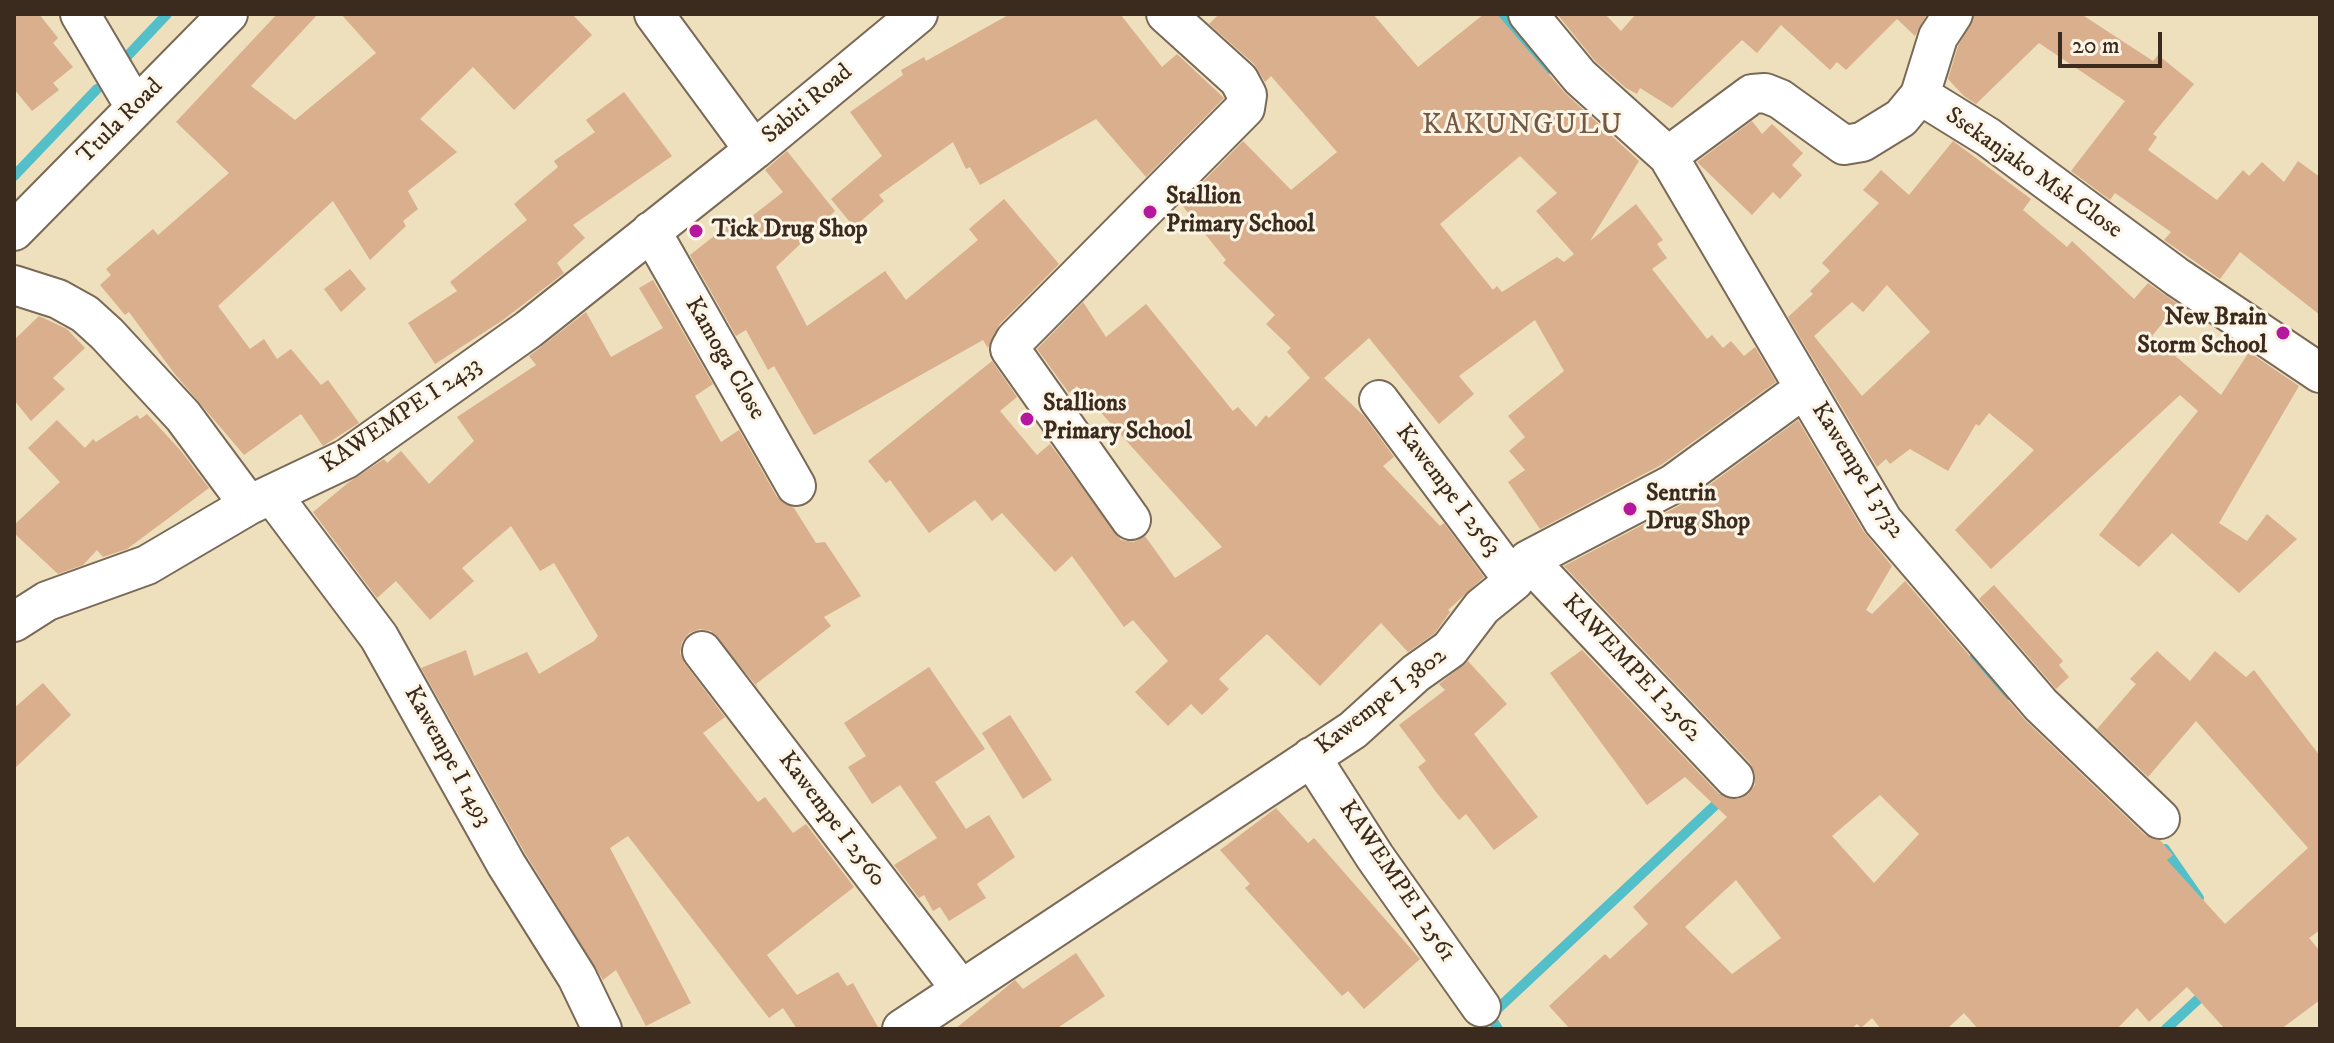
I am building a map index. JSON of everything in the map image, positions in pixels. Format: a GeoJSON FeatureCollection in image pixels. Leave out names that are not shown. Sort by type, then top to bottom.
{"type":"FeatureCollection","features":[{"type":"Feature","properties":{"kind":"street"},"geometry":{"type":"LineString","coordinates":[[80,14],[135,107]]}},
{"type":"Feature","properties":{"kind":"street","name":"Ttula Road"},"geometry":{"type":"LineString","coordinates":[[14,231],[228,14]]}},
{"type":"Feature","properties":{"kind":"street","name":"Sabiti Road"},"geometry":{"type":"LineString","coordinates":[[654,14],[754,150],[918,14]]}},
{"type":"Feature","properties":{"kind":"street"},"geometry":{"type":"LineString","coordinates":[[1131,520],[1010,349],[1015,340],[1245,108],[1247,95],[1239,80],[1166,14]]}},
{"type":"Feature","properties":{"kind":"street","name":"Kawempe I 3732"},"geometry":{"type":"LineString","coordinates":[[1528,14],[1580,77],[1668,156],[1883,521],[2041,705],[2160,819]]}},
{"type":"Feature","properties":{"kind":"street"},"geometry":{"type":"LineString","coordinates":[[1920,95],[1938,37],[1953,14]]}},
{"type":"Feature","properties":{"kind":"street","name":"Ssekanjako Msk Close"},"geometry":{"type":"LineString","coordinates":[[1668,156],[1752,94],[1765,93],[1780,99],[1844,145],[1862,142],[1901,118],[1920,95],[1988,137],[2177,277],[2320,373]]}},
{"type":"Feature","properties":{"kind":"street","name":"KAWEMPE I 2433"},"geometry":{"type":"LineString","coordinates":[[14,622],[47,601],[147,565],[261,501],[346,459],[529,329],[754,150]]}},
{"type":"Feature","properties":{"kind":"street","name":"Kamoga Close"},"geometry":{"type":"LineString","coordinates":[[651,231],[796,486]]}},
{"type":"Feature","properties":{"kind":"street","name":"Kawempe I 1493"},"geometry":{"type":"LineString","coordinates":[[14,285],[58,299],[85,314],[107,334],[261,501],[379,637],[506,864],[577,977],[602,1029]]}},
{"type":"Feature","properties":{"kind":"street","name":"Kawempe I 3802"},"geometry":{"type":"LineString","coordinates":[[902,1029],[1353,730],[1416,673],[1450,649],[1482,607],[1521,570],[1673,484],[1805,388]]}},
{"type":"Feature","properties":{"kind":"street","name":"Kawempe I 2563"},"geometry":{"type":"LineString","coordinates":[[1379,400],[1521,570]]}},
{"type":"Feature","properties":{"kind":"street","name":"KAWEMPE I 2562"},"geometry":{"type":"LineString","coordinates":[[1521,570],[1734,778]]}},
{"type":"Feature","properties":{"kind":"street","name":"Kawempe I 2560"},"geometry":{"type":"LineString","coordinates":[[702,651],[960,988]]}},
{"type":"Feature","properties":{"kind":"street","name":"KAWEMPE I 2561"},"geometry":{"type":"LineString","coordinates":[[1311,757],[1375,857],[1481,1007]]}},
{"type":"Feature","properties":{"kind":"building"},"geometry":{"type":"Polygon","coordinates":[[[14,14],[39,14],[58,38],[53,43],[73,67],[53,83],[59,90],[32,111],[14,89],[14,14]]]}},
{"type":"Feature","properties":{"kind":"building"},"geometry":{"type":"Polygon","coordinates":[[[277,14],[318,14],[251,86],[295,120],[376,53],[341,14],[572,14],[592,35],[514,110],[473,67],[420,119],[457,152],[408,191],[418,209],[403,221],[406,226],[370,260],[333,201],[218,306],[250,349],[264,339],[277,359],[291,349],[321,385],[328,380],[359,423],[323,446],[301,414],[244,455],[174,373],[129,312],[125,315],[100,285],[111,275],[106,269],[153,229],[158,235],[229,173],[176,122],[277,14]]]}},
{"type":"Feature","properties":{"kind":"building"},"geometry":{"type":"Polygon","coordinates":[[[1010,14],[1120,14],[1162,67],[1177,54],[1224,98],[1146,177],[1096,119],[980,185],[970,167],[966,169],[953,142],[879,195],[884,201],[854,227],[831,199],[882,156],[850,112],[903,75],[901,70],[924,57],[926,61],[1010,14]]]}},
{"type":"Feature","properties":{"kind":"building"},"geometry":{"type":"Polygon","coordinates":[[[1219,14],[1373,14],[1418,67],[1484,14],[1497,14],[1565,93],[1639,161],[1590,241],[1636,204],[1663,240],[1657,244],[1667,258],[1652,269],[1707,339],[1712,335],[1723,348],[1731,341],[1744,356],[1755,347],[1776,382],[1661,465],[1540,529],[1508,482],[1525,470],[1509,451],[1525,437],[1508,416],[1564,371],[1535,320],[1459,376],[1474,394],[1439,424],[1369,338],[1324,378],[1364,416],[1394,457],[1383,466],[1440,526],[1444,523],[1484,577],[1448,610],[1450,612],[1435,633],[1408,652],[1381,623],[1320,686],[1267,634],[1219,679],[1229,689],[1202,715],[1191,704],[1168,726],[1135,692],[1168,661],[1133,620],[1124,627],[1072,556],[1055,572],[1002,513],[992,521],[975,500],[929,533],[890,480],[886,483],[868,461],[992,361],[1017,397],[1000,411],[1037,455],[1050,444],[1121,540],[1134,542],[1145,536],[1175,578],[1222,547],[1077,386],[1069,393],[1037,349],[1083,302],[1106,337],[1146,304],[1233,411],[1238,407],[1256,427],[1310,378],[1287,352],[1291,348],[1266,324],[1275,315],[1223,263],[1226,260],[1181,204],[1243,141],[1291,190],[1337,152],[1271,76],[1265,82],[1254,64],[1209,24],[1219,14]],[[1520,156],[1440,224],[1493,290],[1497,286],[1502,292],[1557,257],[1564,262],[1574,254],[1536,211],[1557,193],[1520,156]]]}},
{"type":"Feature","properties":{"kind":"building"},"geometry":{"type":"Polygon","coordinates":[[[1557,14],[1605,14],[1621,31],[1636,14],[1927,14],[1915,36],[1897,19],[1846,70],[1837,62],[1830,70],[1781,25],[1757,53],[1742,40],[1672,108],[1640,88],[1637,94],[1626,88],[1596,62],[1557,14]]]}},
{"type":"Feature","properties":{"kind":"building"},"geometry":{"type":"Polygon","coordinates":[[[1975,14],[2081,14],[2153,61],[2158,55],[2194,84],[2153,134],[2157,137],[2148,150],[2217,200],[2243,170],[2249,176],[2262,162],[2284,182],[2298,161],[2320,177],[2320,315],[2240,252],[2220,279],[2164,240],[2171,232],[2115,193],[2110,200],[2071,171],[2125,101],[2039,43],[1976,104],[1964,96],[1948,79],[1958,46],[1975,14]]]}},
{"type":"Feature","properties":{"kind":"building"},"geometry":{"type":"Polygon","coordinates":[[[624,92],[672,156],[573,225],[585,238],[557,263],[564,273],[503,320],[435,364],[408,323],[457,291],[450,282],[527,220],[514,204],[558,167],[554,161],[595,132],[586,120],[624,92]]]}},
{"type":"Feature","properties":{"kind":"building"},"geometry":{"type":"Polygon","coordinates":[[[1752,121],[1762,134],[1772,124],[1803,153],[1792,165],[1802,175],[1780,199],[1773,192],[1752,215],[1697,162],[1752,121]]]}},
{"type":"Feature","properties":{"kind":"building"},"geometry":{"type":"Polygon","coordinates":[[[1953,141],[2031,199],[2023,210],[2067,247],[2072,241],[2134,299],[2148,283],[2178,304],[2152,336],[2221,395],[2249,352],[2299,386],[2219,523],[2247,541],[2267,514],[2297,539],[2239,593],[2172,533],[2139,567],[2099,535],[2198,411],[2180,395],[1991,569],[1955,530],[2034,450],[1989,413],[1979,426],[1976,424],[1948,471],[1910,449],[1890,464],[1886,459],[1877,467],[1788,317],[1813,294],[1810,291],[1830,271],[1822,263],[1879,203],[1863,190],[1881,170],[1909,195],[1953,141]],[[1887,285],[1863,312],[1852,302],[1814,336],[1862,396],[1930,332],[1887,285]]]}},
{"type":"Feature","properties":{"kind":"building"},"geometry":{"type":"Polygon","coordinates":[[[787,151],[835,211],[776,267],[807,326],[885,271],[906,300],[978,240],[969,229],[1004,199],[1059,264],[999,325],[988,348],[983,340],[814,435],[774,366],[768,370],[746,330],[736,336],[690,255],[728,225],[733,231],[783,192],[765,170],[787,151]]]}},
{"type":"Feature","properties":{"kind":"building"},"geometry":{"type":"Polygon","coordinates":[[[350,269],[366,289],[341,312],[324,289],[350,269]]]}},
{"type":"Feature","properties":{"kind":"building"},"geometry":{"type":"Polygon","coordinates":[[[653,280],[713,384],[695,396],[721,442],[739,430],[777,497],[794,508],[816,543],[825,542],[861,596],[824,617],[831,626],[756,684],[759,689],[711,631],[700,629],[689,633],[682,642],[680,653],[725,717],[703,733],[758,802],[765,797],[793,833],[806,824],[854,887],[767,955],[797,995],[838,972],[847,986],[853,983],[879,1029],[797,1029],[783,1008],[769,1018],[628,836],[610,848],[691,1003],[646,1026],[616,970],[603,980],[525,853],[421,668],[466,650],[474,676],[527,652],[539,674],[594,641],[598,636],[554,563],[540,571],[511,526],[462,568],[474,581],[430,620],[396,581],[377,598],[313,512],[349,482],[384,459],[387,463],[401,451],[429,484],[474,441],[457,417],[536,365],[529,356],[586,312],[611,357],[663,328],[639,288],[653,280]]]}},
{"type":"Feature","properties":{"kind":"building"},"geometry":{"type":"Polygon","coordinates":[[[39,316],[67,329],[85,348],[53,378],[65,389],[31,421],[14,400],[14,340],[39,316]]]}},
{"type":"Feature","properties":{"kind":"building"},"geometry":{"type":"Polygon","coordinates":[[[147,414],[209,488],[127,549],[103,557],[97,550],[83,565],[58,574],[14,533],[14,525],[60,482],[28,448],[57,420],[85,448],[93,439],[96,442],[137,415],[140,419],[147,414]]]}},
{"type":"Feature","properties":{"kind":"building"},"geometry":{"type":"Polygon","coordinates":[[[1798,420],[1864,532],[1892,566],[1866,610],[1872,614],[1905,581],[2026,721],[2145,835],[2160,840],[2173,855],[2167,860],[2225,924],[2308,848],[2196,721],[2148,777],[2097,729],[2136,684],[2130,679],[2157,651],[2190,681],[2215,651],[2246,677],[2254,670],[2320,756],[2320,930],[2309,938],[2320,951],[2320,1000],[2281,1029],[2225,1029],[2187,987],[2149,1022],[2137,1008],[2117,1029],[1978,1029],[1964,1013],[1947,1029],[1881,1029],[1872,1018],[1861,1028],[1857,1024],[1851,1029],[1570,1029],[1549,1006],[1605,954],[1610,959],[1648,924],[1633,907],[1727,817],[1685,777],[1647,805],[1550,673],[1582,650],[1719,794],[1738,799],[1748,794],[1755,785],[1755,774],[1750,763],[1564,566],[1686,502],[1798,420]],[[1880,795],[1832,836],[1874,883],[1919,834],[1880,795]],[[1736,880],[1685,927],[1732,974],[1781,938],[1736,880]]]}},
{"type":"Feature","properties":{"kind":"building"},"geometry":{"type":"Polygon","coordinates":[[[1994,585],[2063,661],[2059,665],[2069,677],[2056,689],[1979,599],[1994,585]]]}},
{"type":"Feature","properties":{"kind":"building"},"geometry":{"type":"Polygon","coordinates":[[[1468,661],[1507,704],[1474,734],[1538,817],[1494,850],[1466,814],[1459,820],[1436,792],[1418,767],[1426,761],[1399,725],[1445,690],[1439,684],[1468,661]]]}},
{"type":"Feature","properties":{"kind":"building"},"geometry":{"type":"Polygon","coordinates":[[[929,667],[985,749],[935,782],[966,829],[989,815],[1015,857],[977,884],[986,898],[949,921],[940,907],[933,911],[924,895],[919,898],[894,865],[937,838],[900,785],[872,804],[848,767],[866,756],[844,723],[929,667]]]}},
{"type":"Feature","properties":{"kind":"building"},"geometry":{"type":"Polygon","coordinates":[[[43,683],[71,715],[14,769],[14,708],[43,683]]]}},
{"type":"Feature","properties":{"kind":"building"},"geometry":{"type":"Polygon","coordinates":[[[1010,715],[1052,780],[1023,799],[982,733],[1010,715]]]}},
{"type":"Feature","properties":{"kind":"building"},"geometry":{"type":"Polygon","coordinates":[[[1276,808],[1308,843],[1314,838],[1420,959],[1364,1009],[1348,991],[1342,996],[1245,888],[1250,884],[1220,850],[1276,808]]]}},
{"type":"Feature","properties":{"kind":"building"},"geometry":{"type":"Polygon","coordinates":[[[1076,953],[1105,996],[1056,1029],[955,1029],[1015,980],[1023,989],[1076,953]]]}},
{"type":"Feature","properties":{"kind":"waterway"},"geometry":{"type":"LineString","coordinates":[[119,65],[167,14]]}},
{"type":"Feature","properties":{"kind":"waterway"},"geometry":{"type":"LineString","coordinates":[[1500,14],[1550,69]]}},
{"type":"Feature","properties":{"kind":"waterway"},"geometry":{"type":"LineString","coordinates":[[14,176],[97,89]]}},
{"type":"Feature","properties":{"kind":"waterway"},"geometry":{"type":"LineString","coordinates":[[1975,656],[1993,681],[2009,695]]}},
{"type":"Feature","properties":{"kind":"waterway"},"geometry":{"type":"LineString","coordinates":[[1498,1029],[1490,1016],[1725,796]]}},
{"type":"Feature","properties":{"kind":"waterway"},"geometry":{"type":"LineString","coordinates":[[2165,849],[2199,898]]}},
{"type":"Feature","properties":{"kind":"waterway"},"geometry":{"type":"LineString","coordinates":[[2166,1029],[2207,991]]}},
{"type":"Feature","properties":{"kind":"place","name":"Stallion Primary School"},"geometry":{"type":"Point","coordinates":[1150,212]}},
{"type":"Feature","properties":{"kind":"place","name":"Tick Drug Shop"},"geometry":{"type":"Point","coordinates":[696,231]}},
{"type":"Feature","properties":{"kind":"place","name":"New Brain Storm School"},"geometry":{"type":"Point","coordinates":[2283,333]}},
{"type":"Feature","properties":{"kind":"place","name":"Stallions Primary School"},"geometry":{"type":"Point","coordinates":[1027,419]}},
{"type":"Feature","properties":{"kind":"place","name":"Sentrin Drug Shop"},"geometry":{"type":"Point","coordinates":[1630,509]}},
{"type":"Feature","properties":{"kind":"district","name":"KAKUNGULU"},"geometry":{"type":"Point","coordinates":[1523,127]}}]}
